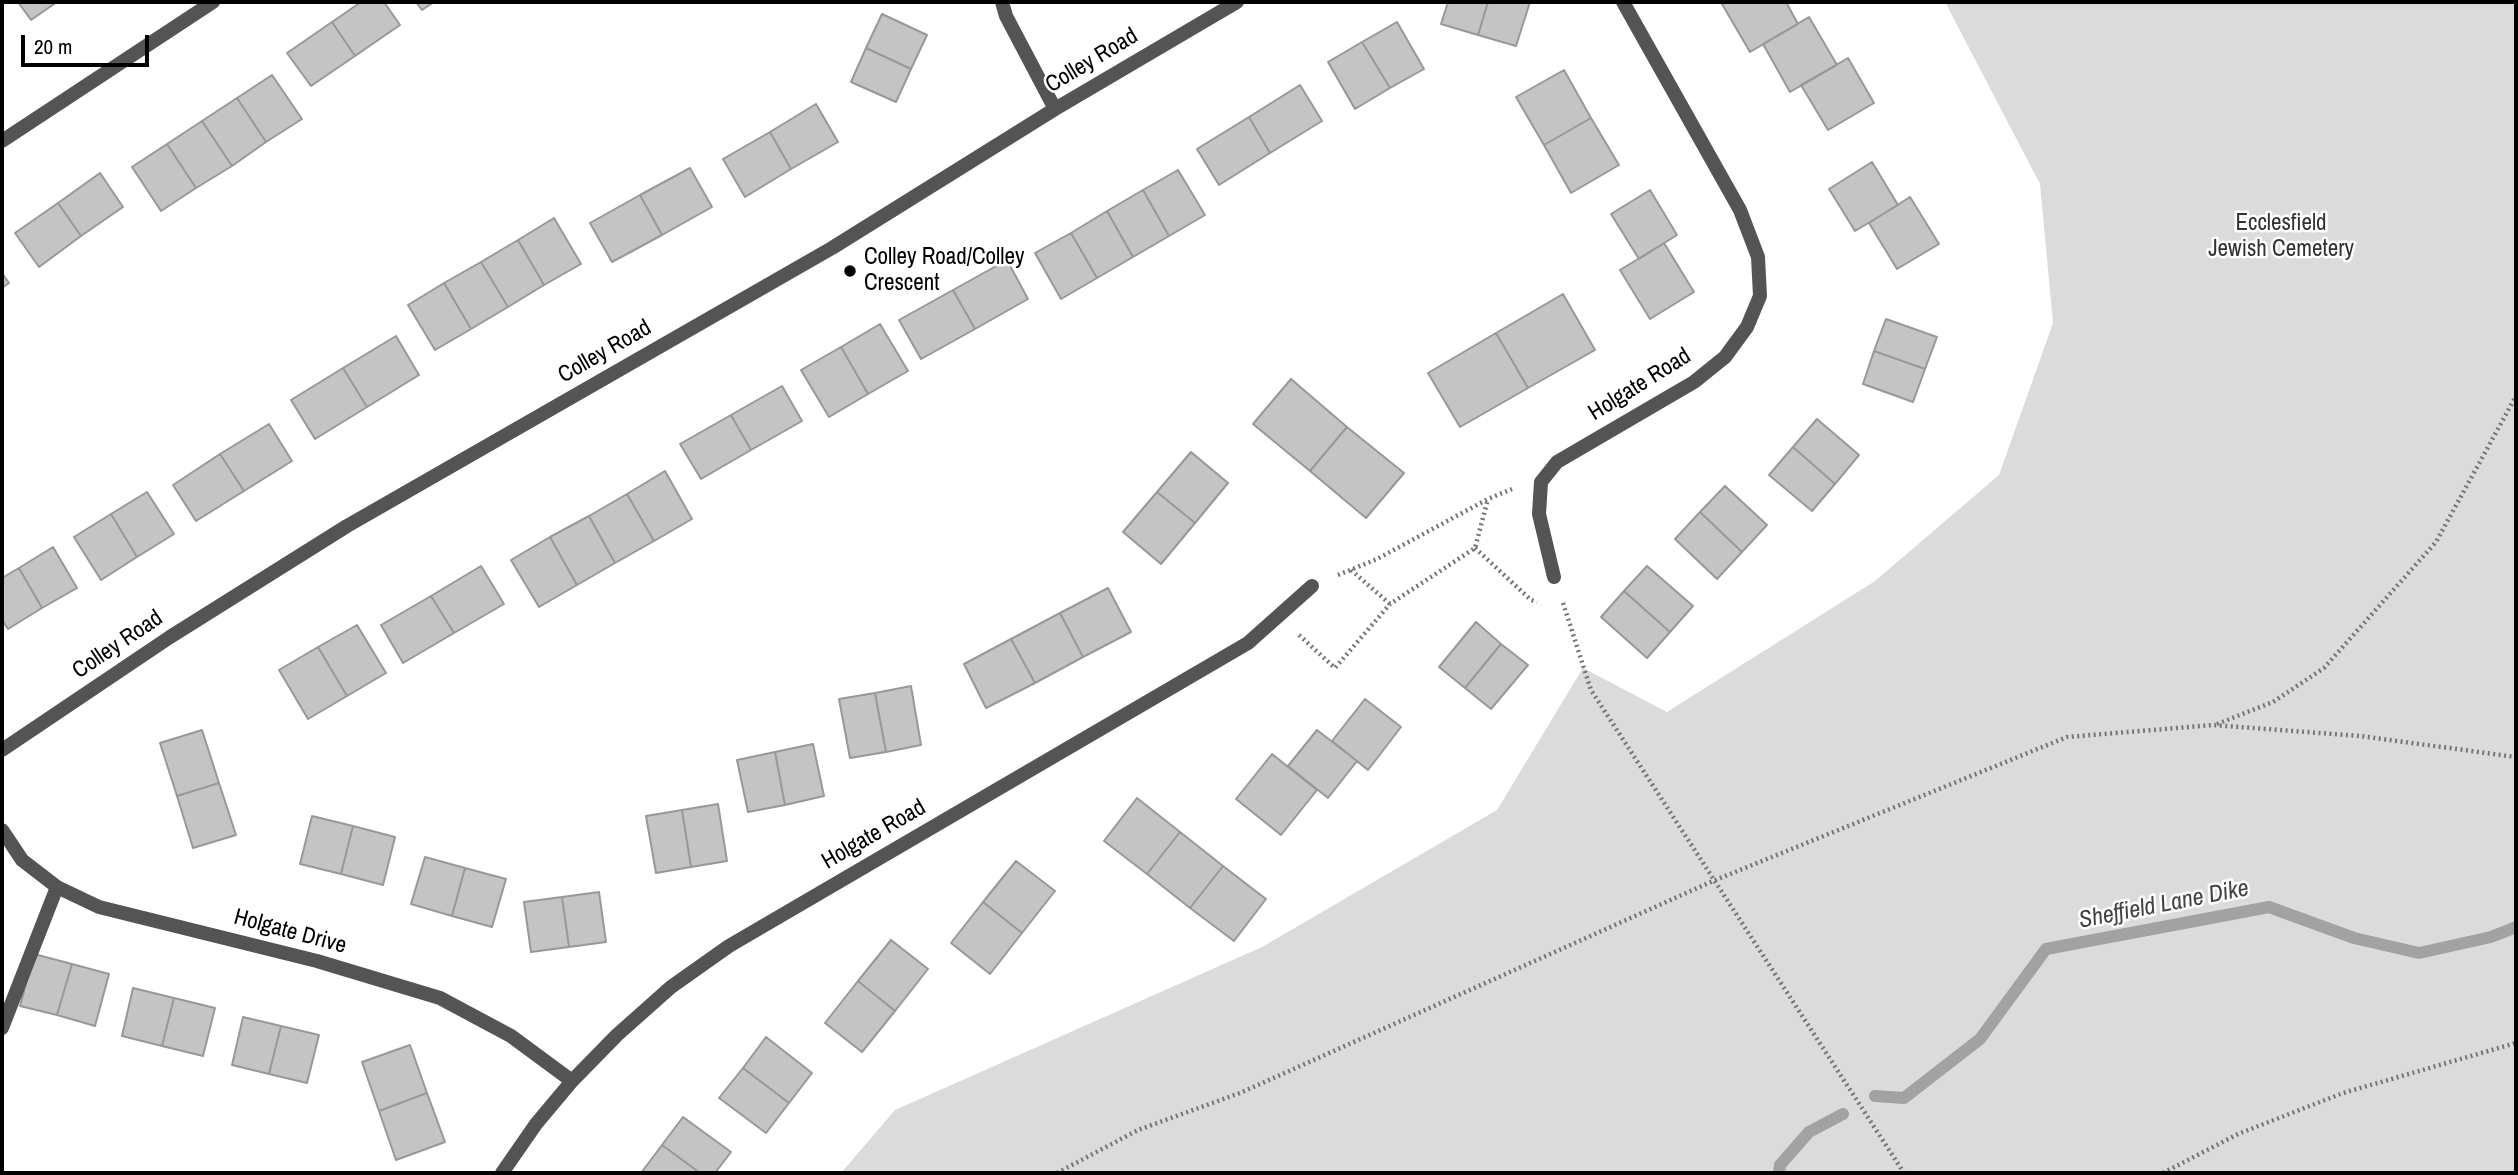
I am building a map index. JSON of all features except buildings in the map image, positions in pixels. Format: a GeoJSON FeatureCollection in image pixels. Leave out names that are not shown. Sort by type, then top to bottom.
{"type":"FeatureCollection","features":[{"type":"Feature","properties":{"kind":"street"},"geometry":{"type":"LineString","coordinates":[[2,141],[213,2]]}},
{"type":"Feature","properties":{"kind":"street"},"geometry":{"type":"LineString","coordinates":[[1002,2],[1006,16],[1055,109]]}},
{"type":"Feature","properties":{"kind":"street","name":"Colley Road"},"geometry":{"type":"LineString","coordinates":[[2,750],[170,637],[347,526],[832,247],[1055,109],[1237,2]]}},
{"type":"Feature","properties":{"kind":"street","name":"Holgate Road"},"geometry":{"type":"LineString","coordinates":[[1541,482],[1557,462],[1694,382],[1725,357],[1747,327],[1760,296],[1758,257],[1740,210],[1623,2]]}},
{"type":"Feature","properties":{"kind":"street"},"geometry":{"type":"LineString","coordinates":[[1541,482],[1539,514],[1554,577]]}},
{"type":"Feature","properties":{"kind":"street","name":"Holgate Road"},"geometry":{"type":"LineString","coordinates":[[502,1173],[536,1124],[572,1081],[617,1035],[671,987],[729,946],[1248,643],[1312,586]]}},
{"type":"Feature","properties":{"kind":"street","name":"Holgate Drive"},"geometry":{"type":"LineString","coordinates":[[2,830],[22,859],[57,887],[99,907],[317,961],[440,998],[511,1036],[572,1081]]}},
{"type":"Feature","properties":{"kind":"street"},"geometry":{"type":"LineString","coordinates":[[2,1028],[57,887]]}},
{"type":"Feature","properties":{"kind":"path"},"geometry":{"type":"LineString","coordinates":[[2213,725],[2273,702],[2324,668],[2436,542],[2516,396]]}},
{"type":"Feature","properties":{"kind":"path"},"geometry":{"type":"LineString","coordinates":[[1312,586],[1377,559],[1488,499],[1519,486],[1541,482]]}},
{"type":"Feature","properties":{"kind":"path"},"geometry":{"type":"LineString","coordinates":[[1279,616],[1335,668],[1390,604],[1475,548],[1488,499]]}},
{"type":"Feature","properties":{"kind":"path"},"geometry":{"type":"LineString","coordinates":[[1475,548],[1531,600],[1542,604]]}},
{"type":"Feature","properties":{"kind":"path"},"geometry":{"type":"LineString","coordinates":[[1351,570],[1390,604]]}},
{"type":"Feature","properties":{"kind":"path"},"geometry":{"type":"LineString","coordinates":[[1554,577],[1591,690],[1904,1173]]}},
{"type":"Feature","properties":{"kind":"path"},"geometry":{"type":"LineString","coordinates":[[1554,607],[1565,610]]}},
{"type":"Feature","properties":{"kind":"path"},"geometry":{"type":"LineString","coordinates":[[1057,1173],[1138,1130],[1240,1093],[1713,881],[2067,737],[2213,725],[2360,736],[2516,758]]}},
{"type":"Feature","properties":{"kind":"path"},"geometry":{"type":"LineString","coordinates":[[2162,1173],[2238,1134],[2343,1093],[2516,1043]]}},
{"type":"Feature","properties":{"kind":"green space","name":"Ecclesfield Jewish Cemetery"},"geometry":{"type":"Polygon","coordinates":[[[1945,2],[2516,2],[2516,1173],[841,1173],[895,1110],[1262,947],[1497,810],[1583,668],[1667,712],[1875,581],[1999,475],[2053,323],[2040,184],[1945,2]]]}},
{"type":"Feature","properties":{"kind":"waterway","name":"Sheffield Lane Dike"},"geometry":{"type":"LineString","coordinates":[[1875,1096],[1904,1098],[1980,1039],[2046,949],[2269,907],[2354,938],[2419,953],[2491,937],[2516,927]]}},
{"type":"Feature","properties":{"kind":"waterway","name":"Sheffield Lane Dike"},"geometry":{"type":"LineString","coordinates":[[1779,1173],[1780,1165],[1809,1132],[1843,1114]]}},
{"type":"Feature","properties":{"kind":"place","name":"Colley Road/Colley Crescent"},"geometry":{"type":"Point","coordinates":[850,271]}}]}
